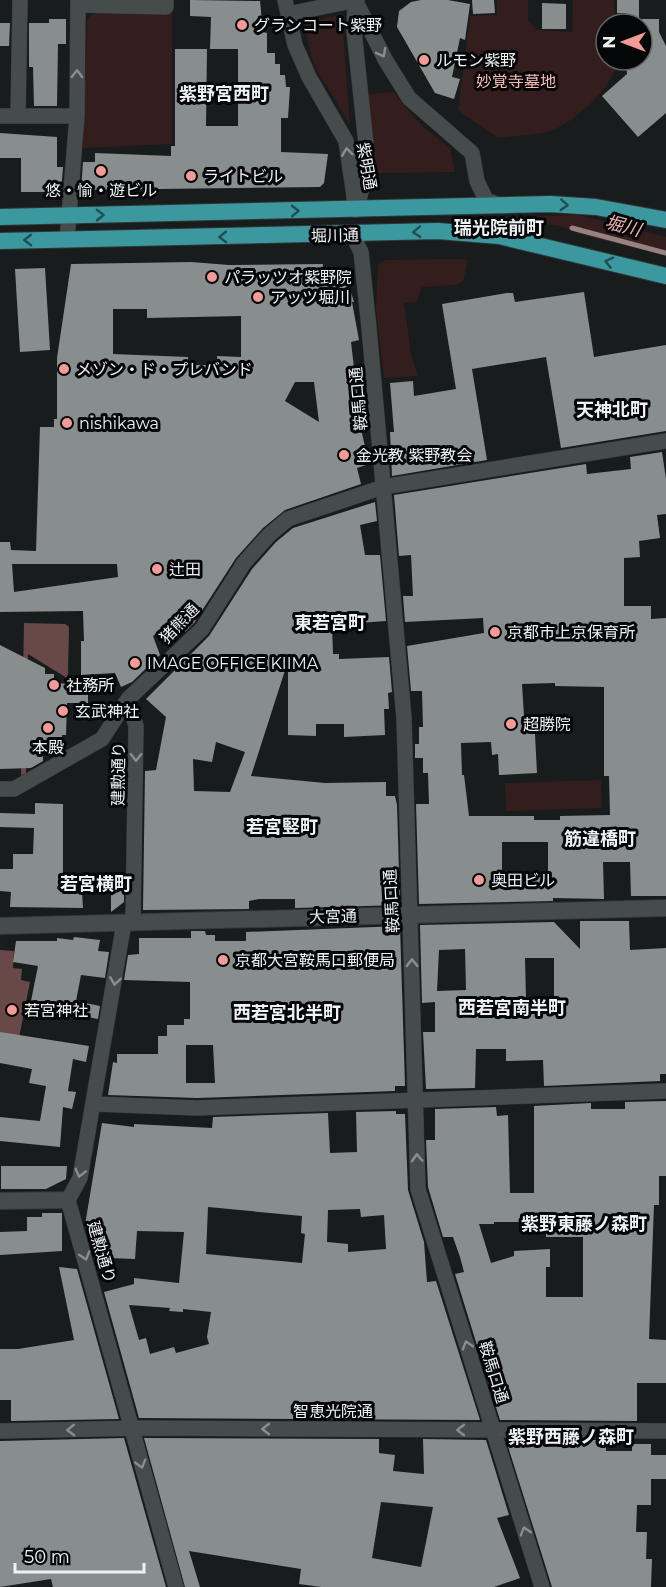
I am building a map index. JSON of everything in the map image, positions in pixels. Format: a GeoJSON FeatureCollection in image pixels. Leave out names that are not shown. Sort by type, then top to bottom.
{"type":"FeatureCollection","features":[{"type":"Feature","properties":{"kind":"main road","name":"堀川通"},"geometry":{"type":"LineString","coordinates":[[0,218],[505,207],[550,204],[596,207],[666,220]]}},
{"type":"Feature","properties":{"kind":"main road","name":"堀川通"},"geometry":{"type":"LineString","coordinates":[[0,241],[438,231],[499,236],[666,276]]}},
{"type":"Feature","properties":{"kind":"street"},"geometry":{"type":"LineString","coordinates":[[18,116],[20,0]]}},
{"type":"Feature","properties":{"kind":"street"},"geometry":{"type":"LineString","coordinates":[[67,240],[71,216],[77,116],[78,2],[166,7],[166,0]]}},
{"type":"Feature","properties":{"kind":"street"},"geometry":{"type":"LineString","coordinates":[[286,7],[356,0],[386,61],[408,98],[471,153],[477,182],[486,200],[505,207]]}},
{"type":"Feature","properties":{"kind":"street","name":"紫明通"},"geometry":{"type":"LineString","coordinates":[[356,0],[354,31],[368,164],[356,210]]}},
{"type":"Feature","properties":{"kind":"street","name":"紫明通"},"geometry":{"type":"LineString","coordinates":[[286,7],[295,45],[309,77],[346,141],[356,210]]}},
{"type":"Feature","properties":{"kind":"street"},"geometry":{"type":"LineString","coordinates":[[0,116],[77,116]]}},
{"type":"Feature","properties":{"kind":"street"},"geometry":{"type":"LineString","coordinates":[[352,234],[356,210]]}},
{"type":"Feature","properties":{"kind":"street"},"geometry":{"type":"LineString","coordinates":[[192,214],[193,238]]}},
{"type":"Feature","properties":{"kind":"street","name":"鞍馬口通"},"geometry":{"type":"LineString","coordinates":[[352,234],[361,252],[404,718],[418,1189],[542,1587]]}},
{"type":"Feature","properties":{"kind":"street","name":"猪熊通"},"geometry":{"type":"LineString","coordinates":[[0,789],[14,789],[102,739],[128,699],[202,629],[244,563],[276,528],[295,516],[383,487],[666,441]]}},
{"type":"Feature","properties":{"kind":"street","name":"建勲通り"},"geometry":{"type":"LineString","coordinates":[[128,699],[136,726],[129,923],[80,1178],[68,1200],[176,1587]]}},
{"type":"Feature","properties":{"kind":"street","name":"大宮通"},"geometry":{"type":"LineString","coordinates":[[0,926],[666,908]]}},
{"type":"Feature","properties":{"kind":"street"},"geometry":{"type":"LineString","coordinates":[[95,1104],[197,1108],[666,1091]]}},
{"type":"Feature","properties":{"kind":"street"},"geometry":{"type":"LineString","coordinates":[[0,1201],[68,1200]]}},
{"type":"Feature","properties":{"kind":"street","name":"智恵光院通"},"geometry":{"type":"LineString","coordinates":[[0,1431],[132,1429],[666,1431]]}},
{"type":"Feature","properties":{"kind":"green space","name":"妙覚寺墓地"},"geometry":{"type":"Polygon","coordinates":[[[497,0],[528,0],[528,20],[537,30],[572,32],[573,0],[614,0],[614,12],[594,12],[594,72],[614,72],[610,80],[594,101],[553,130],[498,138],[458,110],[470,16],[497,15],[497,0]]]}},
{"type":"Feature","properties":{"kind":"green space"},"geometry":{"type":"Polygon","coordinates":[[[95,12],[172,13],[172,144],[83,148],[87,19],[95,12]]]}},
{"type":"Feature","properties":{"kind":"green space"},"geometry":{"type":"Polygon","coordinates":[[[339,15],[342,17],[350,125],[313,63],[304,25],[307,22],[339,15]]]}},
{"type":"Feature","properties":{"kind":"green space"},"geometry":{"type":"Polygon","coordinates":[[[393,92],[422,126],[450,148],[455,172],[377,173],[367,94],[393,92]]]}},
{"type":"Feature","properties":{"kind":"green space"},"geometry":{"type":"Polygon","coordinates":[[[579,215],[666,237],[666,256],[579,234],[560,226],[489,217],[579,215]]]}},
{"type":"Feature","properties":{"kind":"green space"},"geometry":{"type":"Polygon","coordinates":[[[464,259],[468,261],[463,281],[455,285],[422,287],[416,302],[404,303],[411,354],[418,376],[384,378],[376,310],[378,264],[385,260],[464,259]]]}},
{"type":"Feature","properties":{"kind":"green space"},"geometry":{"type":"Polygon","coordinates":[[[601,780],[602,808],[506,811],[505,783],[601,780]]]}},
{"type":"Feature","properties":{"kind":"shaded area"},"geometry":{"type":"Polygon","coordinates":[[[24,623],[65,624],[69,627],[67,678],[28,654],[26,774],[21,776],[24,623]]]}},
{"type":"Feature","properties":{"kind":"shaded area","name":"若宮神社"},"geometry":{"type":"Polygon","coordinates":[[[0,950],[14,951],[13,968],[22,969],[21,980],[30,982],[19,1038],[0,1037],[0,950]]]}},
{"type":"Feature","properties":{"kind":"building"},"geometry":{"type":"Polygon","coordinates":[[[190,0],[260,1],[263,32],[267,33],[267,53],[275,53],[275,64],[280,64],[280,75],[285,75],[286,87],[290,87],[288,118],[281,118],[281,152],[328,154],[324,183],[320,187],[81,190],[83,162],[95,162],[95,153],[171,156],[171,146],[175,146],[175,49],[207,49],[206,126],[238,126],[238,49],[210,49],[211,17],[190,16],[190,0]]]}},
{"type":"Feature","properties":{"kind":"building","name":"ルモン紫野"},"geometry":{"type":"Polygon","coordinates":[[[448,0],[470,4],[465,40],[460,38],[452,77],[460,79],[454,99],[435,93],[397,27],[399,11],[411,2],[448,0]]]}},
{"type":"Feature","properties":{"kind":"building"},"geometry":{"type":"Polygon","coordinates":[[[472,0],[494,0],[495,13],[473,14],[472,0]]]}},
{"type":"Feature","properties":{"kind":"building"},"geometry":{"type":"Polygon","coordinates":[[[617,0],[639,0],[639,12],[617,12],[617,0]]]}},
{"type":"Feature","properties":{"kind":"building"},"geometry":{"type":"Polygon","coordinates":[[[542,3],[566,4],[566,29],[542,29],[542,3]]]}},
{"type":"Feature","properties":{"kind":"building"},"geometry":{"type":"Polygon","coordinates":[[[49,19],[66,19],[66,44],[58,44],[57,106],[34,106],[33,67],[29,67],[29,23],[49,23],[49,19]]]}},
{"type":"Feature","properties":{"kind":"building"},"geometry":{"type":"Polygon","coordinates":[[[654,19],[659,19],[659,32],[666,46],[666,113],[638,137],[602,96],[627,72],[654,72],[654,19]]]}},
{"type":"Feature","properties":{"kind":"building"},"geometry":{"type":"Polygon","coordinates":[[[0,23],[10,23],[9,46],[0,46],[0,23]]]}},
{"type":"Feature","properties":{"kind":"building"},"geometry":{"type":"Polygon","coordinates":[[[0,133],[57,137],[57,167],[63,167],[61,192],[21,192],[21,158],[0,158],[0,133]]]}},
{"type":"Feature","properties":{"kind":"building"},"geometry":{"type":"Polygon","coordinates":[[[191,262],[229,265],[323,264],[322,277],[338,267],[345,273],[354,302],[352,302],[359,340],[351,342],[357,394],[356,407],[369,464],[357,468],[361,484],[285,510],[263,528],[236,558],[194,623],[185,632],[173,619],[153,636],[160,655],[132,682],[121,687],[115,673],[81,675],[81,641],[84,641],[83,611],[0,612],[0,542],[10,542],[11,550],[36,551],[40,427],[54,427],[54,419],[57,419],[57,358],[71,264],[191,262]],[[113,309],[113,354],[188,357],[188,365],[217,365],[217,356],[241,357],[241,316],[147,318],[147,309],[113,309]],[[295,382],[285,401],[319,422],[314,382],[295,382]],[[12,564],[14,592],[118,577],[117,564],[12,564]]]}},
{"type":"Feature","properties":{"kind":"building"},"geometry":{"type":"Polygon","coordinates":[[[45,268],[50,350],[20,352],[15,269],[45,268]]]}},
{"type":"Feature","properties":{"kind":"building"},"geometry":{"type":"Polygon","coordinates":[[[584,292],[594,357],[666,345],[666,431],[561,448],[546,357],[472,369],[487,460],[392,476],[390,432],[394,432],[390,383],[413,381],[414,396],[456,389],[442,304],[507,293],[513,293],[515,302],[584,292]]]}},
{"type":"Feature","properties":{"kind":"building"},"geometry":{"type":"Polygon","coordinates":[[[662,452],[666,479],[666,514],[657,515],[660,538],[639,541],[640,557],[624,558],[624,606],[651,606],[651,619],[666,618],[666,896],[631,896],[630,862],[603,862],[604,899],[553,898],[553,901],[419,904],[416,804],[429,804],[428,773],[423,773],[423,758],[415,758],[415,744],[419,744],[419,727],[423,727],[422,691],[411,691],[407,646],[484,633],[483,618],[405,622],[403,596],[413,596],[411,555],[399,556],[394,495],[586,464],[587,474],[631,469],[630,457],[662,452]],[[555,683],[522,684],[524,716],[534,715],[537,773],[499,775],[498,754],[492,755],[491,742],[461,743],[462,775],[464,775],[469,816],[534,816],[534,820],[560,820],[560,816],[610,815],[609,776],[604,776],[604,687],[555,686],[555,683]],[[502,842],[502,871],[548,874],[548,842],[502,842]]]}},
{"type":"Feature","properties":{"kind":"building"},"geometry":{"type":"Polygon","coordinates":[[[375,502],[377,521],[360,525],[365,555],[380,555],[386,621],[332,625],[333,654],[339,654],[339,659],[389,657],[392,692],[388,693],[389,709],[384,709],[385,735],[344,737],[344,724],[316,724],[316,736],[288,735],[288,661],[251,776],[325,783],[386,782],[386,796],[395,796],[397,805],[400,905],[295,908],[295,899],[259,899],[249,901],[249,909],[143,910],[145,771],[156,770],[166,717],[146,699],[209,636],[252,569],[276,542],[293,528],[375,502]],[[216,742],[212,762],[193,759],[194,791],[230,792],[245,752],[216,742]]]}},
{"type":"Feature","properties":{"kind":"building"},"geometry":{"type":"Polygon","coordinates":[[[0,645],[45,668],[45,674],[54,674],[54,683],[88,685],[88,703],[67,703],[66,735],[62,735],[62,740],[58,740],[58,744],[43,744],[43,761],[31,768],[0,769],[0,645]]]}},
{"type":"Feature","properties":{"kind":"building"},"geometry":{"type":"Polygon","coordinates":[[[35,803],[63,804],[63,893],[82,892],[83,908],[10,907],[11,892],[0,891],[0,869],[13,869],[13,854],[33,854],[34,828],[0,827],[0,813],[35,814],[35,803]]]}},
{"type":"Feature","properties":{"kind":"building"},"geometry":{"type":"Polygon","coordinates":[[[111,883],[124,883],[124,902],[111,912],[111,883]]]}},
{"type":"Feature","properties":{"kind":"building"},"geometry":{"type":"Polygon","coordinates":[[[580,921],[629,921],[630,950],[666,948],[666,1074],[660,1074],[660,1081],[544,1086],[543,1060],[506,1061],[506,1049],[476,1049],[475,1088],[426,1089],[423,1032],[435,1032],[435,1002],[422,1003],[420,925],[554,922],[580,949],[580,921]],[[465,949],[439,950],[437,991],[466,990],[465,949]],[[525,958],[526,1000],[554,999],[554,958],[525,958]]]}},
{"type":"Feature","properties":{"kind":"building"},"geometry":{"type":"Polygon","coordinates":[[[400,926],[405,1086],[395,1086],[395,1091],[197,1098],[108,1095],[113,1062],[117,1063],[117,1054],[158,1054],[158,1036],[167,1036],[167,1025],[184,1025],[184,1019],[190,1019],[190,982],[124,980],[128,955],[139,954],[139,938],[191,938],[191,931],[205,931],[206,935],[215,935],[215,941],[246,941],[246,932],[400,926]],[[186,1045],[186,1083],[215,1083],[213,1045],[186,1045]]]}},
{"type":"Feature","properties":{"kind":"building"},"geometry":{"type":"Polygon","coordinates":[[[74,937],[100,940],[98,951],[109,952],[105,978],[81,975],[76,1001],[100,1006],[98,1019],[30,1006],[38,966],[13,962],[16,941],[57,941],[57,938],[73,940],[74,937]]]}},
{"type":"Feature","properties":{"kind":"building"},"geometry":{"type":"Polygon","coordinates":[[[0,1032],[89,1046],[86,1062],[73,1059],[68,1091],[76,1092],[72,1109],[63,1107],[60,1147],[0,1141],[0,1117],[40,1121],[46,1086],[29,1083],[32,1069],[0,1063],[0,1032]]]}},
{"type":"Feature","properties":{"kind":"building"},"geometry":{"type":"Polygon","coordinates":[[[666,1101],[666,1176],[659,1176],[659,1205],[654,1205],[649,1339],[666,1340],[666,1383],[637,1383],[637,1421],[500,1420],[455,1274],[464,1272],[460,1257],[453,1237],[443,1237],[428,1187],[426,1140],[435,1140],[435,1109],[496,1107],[497,1116],[508,1115],[510,1193],[534,1193],[534,1106],[591,1103],[591,1109],[625,1109],[625,1102],[666,1101]],[[546,1222],[479,1224],[491,1263],[514,1256],[514,1251],[550,1249],[550,1267],[546,1267],[546,1297],[583,1297],[583,1237],[546,1237],[546,1222]]]}},
{"type":"Feature","properties":{"kind":"building"},"geometry":{"type":"Polygon","coordinates":[[[396,1111],[396,1114],[405,1114],[408,1190],[424,1242],[427,1282],[436,1281],[480,1420],[139,1418],[104,1292],[134,1284],[134,1278],[179,1283],[184,1232],[137,1231],[135,1259],[109,1258],[95,1261],[85,1225],[102,1123],[134,1127],[134,1124],[212,1128],[213,1117],[328,1113],[330,1153],[357,1152],[356,1112],[396,1111]],[[208,1207],[206,1254],[302,1263],[305,1234],[301,1233],[302,1216],[208,1207]],[[360,1209],[328,1210],[327,1242],[348,1244],[348,1252],[386,1249],[384,1215],[361,1217],[360,1209]],[[129,1305],[139,1340],[146,1338],[150,1354],[174,1347],[176,1353],[209,1344],[207,1337],[211,1312],[183,1309],[183,1312],[169,1311],[170,1308],[129,1305]]]}},
{"type":"Feature","properties":{"kind":"building"},"geometry":{"type":"Polygon","coordinates":[[[1,1166],[67,1166],[66,1179],[46,1189],[1,1189],[1,1166]]]}},
{"type":"Feature","properties":{"kind":"building"},"geometry":{"type":"Polygon","coordinates":[[[42,1213],[62,1213],[62,1251],[0,1255],[0,1232],[27,1231],[27,1217],[42,1217],[42,1213]]]}},
{"type":"Feature","properties":{"kind":"building"},"geometry":{"type":"Polygon","coordinates":[[[59,1267],[77,1269],[119,1419],[11,1421],[11,1400],[0,1400],[0,1349],[18,1349],[74,1340],[59,1267]]]}},
{"type":"Feature","properties":{"kind":"building"},"geometry":{"type":"Polygon","coordinates":[[[124,1438],[166,1587],[53,1587],[51,1579],[0,1587],[0,1441],[124,1438]]]}},
{"type":"Feature","properties":{"kind":"building"},"geometry":{"type":"Polygon","coordinates":[[[144,1438],[379,1439],[379,1453],[395,1455],[393,1471],[424,1474],[423,1439],[486,1440],[509,1515],[497,1518],[520,1578],[494,1587],[321,1587],[299,1584],[301,1569],[189,1551],[200,1587],[185,1587],[144,1438]],[[381,1502],[372,1558],[421,1567],[433,1507],[381,1502]]]}},
{"type":"Feature","properties":{"kind":"building"},"geometry":{"type":"Polygon","coordinates":[[[506,1440],[606,1440],[606,1451],[632,1451],[632,1444],[651,1444],[651,1455],[666,1455],[666,1479],[651,1479],[651,1505],[637,1505],[636,1532],[647,1532],[646,1559],[652,1559],[651,1587],[552,1587],[506,1440]]]}},
{"type":"Feature","properties":{"kind":"waterway","name":"堀川"},"geometry":{"type":"LineString","coordinates":[[572,228],[666,253]]}},
{"type":"Feature","properties":{"kind":"place","name":"グランコート紫野"},"geometry":{"type":"Point","coordinates":[242,25]}},
{"type":"Feature","properties":{"kind":"place","name":"ルモン紫野"},"geometry":{"type":"Point","coordinates":[424,60]}},
{"type":"Feature","properties":{"kind":"place","name":"悠・愉・遊ビル"},"geometry":{"type":"Point","coordinates":[101,171]}},
{"type":"Feature","properties":{"kind":"place","name":"ライトビル"},"geometry":{"type":"Point","coordinates":[191,176]}},
{"type":"Feature","properties":{"kind":"place","name":"パラッツオ紫野院"},"geometry":{"type":"Point","coordinates":[212,277]}},
{"type":"Feature","properties":{"kind":"place","name":"アッツ堀川"},"geometry":{"type":"Point","coordinates":[258,297]}},
{"type":"Feature","properties":{"kind":"place","name":"メゾン・ド・プレバンド"},"geometry":{"type":"Point","coordinates":[64,369]}},
{"type":"Feature","properties":{"kind":"place","name":"nishikawa"},"geometry":{"type":"Point","coordinates":[67,423]}},
{"type":"Feature","properties":{"kind":"place","name":"金光教 紫野教会"},"geometry":{"type":"Point","coordinates":[344,455]}},
{"type":"Feature","properties":{"kind":"place","name":"辻田"},"geometry":{"type":"Point","coordinates":[157,569]}},
{"type":"Feature","properties":{"kind":"place","name":"京都市上京保育所"},"geometry":{"type":"Point","coordinates":[495,632]}},
{"type":"Feature","properties":{"kind":"place","name":"IMAGE OFFICE KIIMA"},"geometry":{"type":"Point","coordinates":[135,663]}},
{"type":"Feature","properties":{"kind":"place","name":"社務所"},"geometry":{"type":"Point","coordinates":[54,685]}},
{"type":"Feature","properties":{"kind":"place","name":"玄武神社"},"geometry":{"type":"Point","coordinates":[63,711]}},
{"type":"Feature","properties":{"kind":"place","name":"超勝院"},"geometry":{"type":"Point","coordinates":[511,724]}},
{"type":"Feature","properties":{"kind":"place","name":"本殿"},"geometry":{"type":"Point","coordinates":[48,728]}},
{"type":"Feature","properties":{"kind":"place","name":"奥田ビル"},"geometry":{"type":"Point","coordinates":[479,880]}},
{"type":"Feature","properties":{"kind":"place","name":"京都大宮鞍馬口郵便局"},"geometry":{"type":"Point","coordinates":[223,960]}},
{"type":"Feature","properties":{"kind":"place","name":"若宮神社"},"geometry":{"type":"Point","coordinates":[12,1010]}},
{"type":"Feature","properties":{"kind":"district","name":"紫野宮西町"},"geometry":{"type":"Point","coordinates":[224,94]}},
{"type":"Feature","properties":{"kind":"district","name":"瑞光院前町"},"geometry":{"type":"Point","coordinates":[499,228]}},
{"type":"Feature","properties":{"kind":"district","name":"天神北町"},"geometry":{"type":"Point","coordinates":[612,410]}},
{"type":"Feature","properties":{"kind":"district","name":"東若宮町"},"geometry":{"type":"Point","coordinates":[330,623]}},
{"type":"Feature","properties":{"kind":"district","name":"若宮竪町"},"geometry":{"type":"Point","coordinates":[282,827]}},
{"type":"Feature","properties":{"kind":"district","name":"筋違橋町"},"geometry":{"type":"Point","coordinates":[600,839]}},
{"type":"Feature","properties":{"kind":"district","name":"若宮横町"},"geometry":{"type":"Point","coordinates":[96,884]}},
{"type":"Feature","properties":{"kind":"district","name":"西若宮南半町"},"geometry":{"type":"Point","coordinates":[512,1008]}},
{"type":"Feature","properties":{"kind":"district","name":"西若宮北半町"},"geometry":{"type":"Point","coordinates":[287,1013]}},
{"type":"Feature","properties":{"kind":"district","name":"紫野東藤ノ森町"},"geometry":{"type":"Point","coordinates":[584,1224]}},
{"type":"Feature","properties":{"kind":"district","name":"紫野西藤ノ森町"},"geometry":{"type":"Point","coordinates":[571,1437]}}]}
